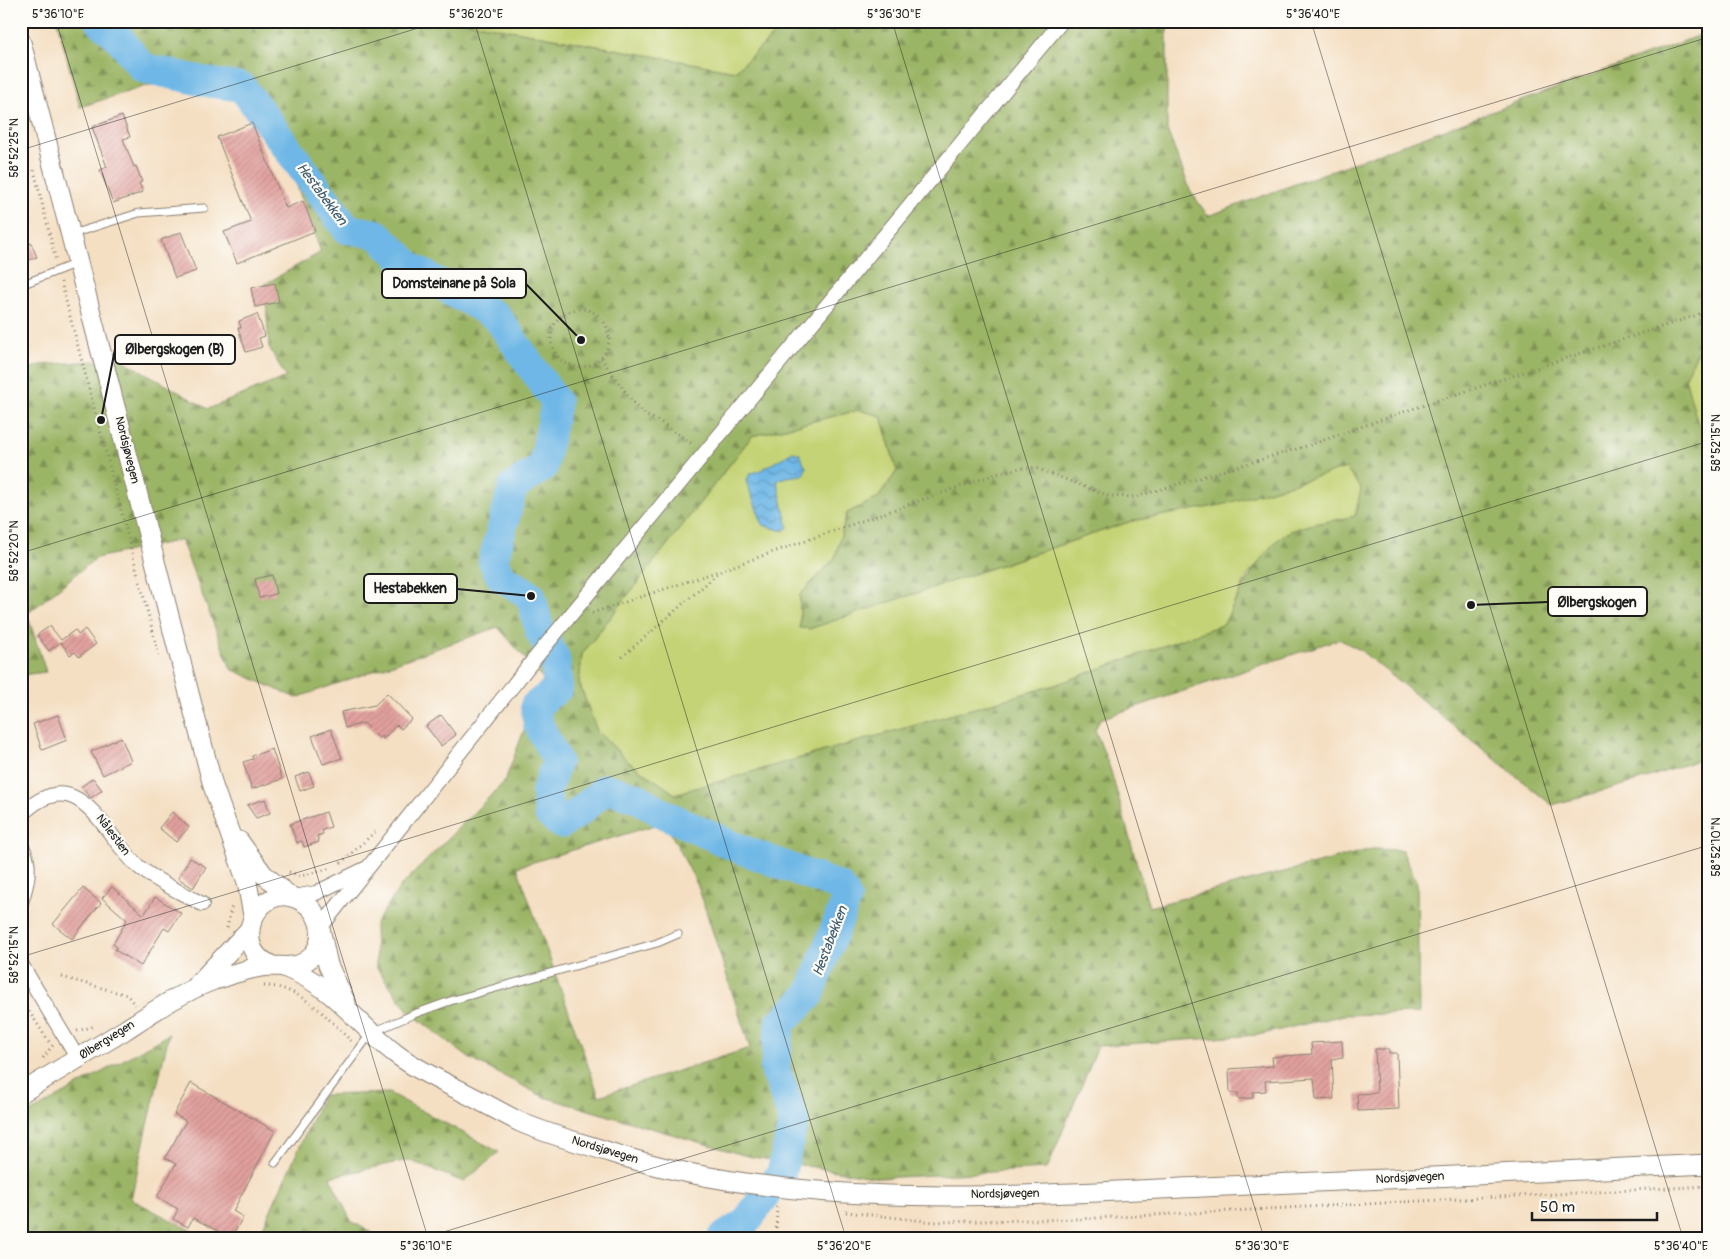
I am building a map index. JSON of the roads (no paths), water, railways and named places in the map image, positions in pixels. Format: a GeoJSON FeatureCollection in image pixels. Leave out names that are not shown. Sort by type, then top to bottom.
{"type":"FeatureCollection","features":[{"type":"Feature","properties":{"kind":"main road","name":"Nordsjøvegen"},"geometry":{"type":"LineString","coordinates":[[21,42],[213,786],[248,882],[251,923]]}},
{"type":"Feature","properties":{"kind":"main road","name":"Nordsjøvegen"},"geometry":{"type":"LineString","coordinates":[[229,828],[264,874],[293,897]]}},
{"type":"Feature","properties":{"kind":"main road"},"geometry":{"type":"LineString","coordinates":[[276,897],[293,897],[307,904],[316,914],[321,929],[319,944],[311,957],[300,965],[279,967],[259,958],[255,952],[251,945],[251,923],[262,904],[276,897]]}},
{"type":"Feature","properties":{"kind":"main road","name":"Ølbergvegen"},"geometry":{"type":"LineString","coordinates":[[194,988],[251,923]]}},
{"type":"Feature","properties":{"kind":"main road","name":"Nordsjøvegen"},"geometry":{"type":"LineString","coordinates":[[321,929],[328,965],[347,1007]]}},
{"type":"Feature","properties":{"kind":"main road","name":"Nordsjøvegen"},"geometry":{"type":"LineString","coordinates":[[279,967],[308,976],[347,1007],[371,1033],[398,1056],[431,1076],[523,1123],[615,1154],[774,1199],[1076,1193],[1709,1164]]}},
{"type":"Feature","properties":{"kind":"main road","name":"Ølbergvegen"},"geometry":{"type":"LineString","coordinates":[[21,1093],[194,988],[238,972],[279,967]]}},
{"type":"Feature","properties":{"kind":"street"},"geometry":{"type":"LineString","coordinates":[[321,929],[330,913],[372,865],[701,450],[1062,21]]}},
{"type":"Feature","properties":{"kind":"street","name":"Nålestien"},"geometry":{"type":"LineString","coordinates":[[21,815],[32,805],[54,796],[68,796],[82,801],[94,811],[140,868],[202,904]]}},
{"type":"Feature","properties":{"kind":"street"},"geometry":{"type":"LineString","coordinates":[[21,845],[27,855],[28,868],[27,883],[21,902]]}},
{"type":"Feature","properties":{"kind":"street"},"geometry":{"type":"LineString","coordinates":[[293,897],[316,893],[372,865]]}},
{"type":"Feature","properties":{"kind":"street"},"geometry":{"type":"LineString","coordinates":[[21,964],[78,1059]]}},
{"type":"Feature","properties":{"kind":"lane"},"geometry":{"type":"LineString","coordinates":[[72,234],[139,213],[204,208]]}},
{"type":"Feature","properties":{"kind":"lane"},"geometry":{"type":"LineString","coordinates":[[21,285],[79,262]]}},
{"type":"Feature","properties":{"kind":"lane"},"geometry":{"type":"LineString","coordinates":[[275,1162],[371,1033],[414,1014],[453,1000],[657,943],[678,934]]}},
{"type":"Feature","properties":{"kind":"water"},"geometry":{"type":"Polygon","coordinates":[[[793,452],[800,454],[806,468],[803,475],[786,477],[777,481],[788,527],[783,531],[763,525],[746,481],[750,474],[793,452]]]}},
{"type":"Feature","properties":{"kind":"waterway","name":"Hestabekken"},"geometry":{"type":"LineString","coordinates":[[100,21],[118,37],[143,68],[212,83],[242,87],[347,229],[377,234],[411,267],[497,317],[556,402],[543,467],[513,487],[493,561],[501,577],[531,596],[540,632],[555,658],[558,688],[535,706],[538,724],[557,761],[546,792],[549,814],[561,824],[578,813],[606,788],[638,798],[660,812],[733,846],[840,887],[847,898],[809,996],[780,1023],[775,1069],[794,1120],[781,1174],[745,1223],[722,1238]]}},
{"type":"Feature","properties":{"kind":"place","name":"Domsteinane på Sola"},"geometry":{"type":"Point","coordinates":[581,340]}},
{"type":"Feature","properties":{"kind":"place","name":"Ølbergskogen (B)"},"geometry":{"type":"Point","coordinates":[101,420]}},
{"type":"Feature","properties":{"kind":"place","name":"Hestabekken"},"geometry":{"type":"Point","coordinates":[531,596]}},
{"type":"Feature","properties":{"kind":"place","name":"Ølbergskogen"},"geometry":{"type":"Point","coordinates":[1471,605]}}]}
